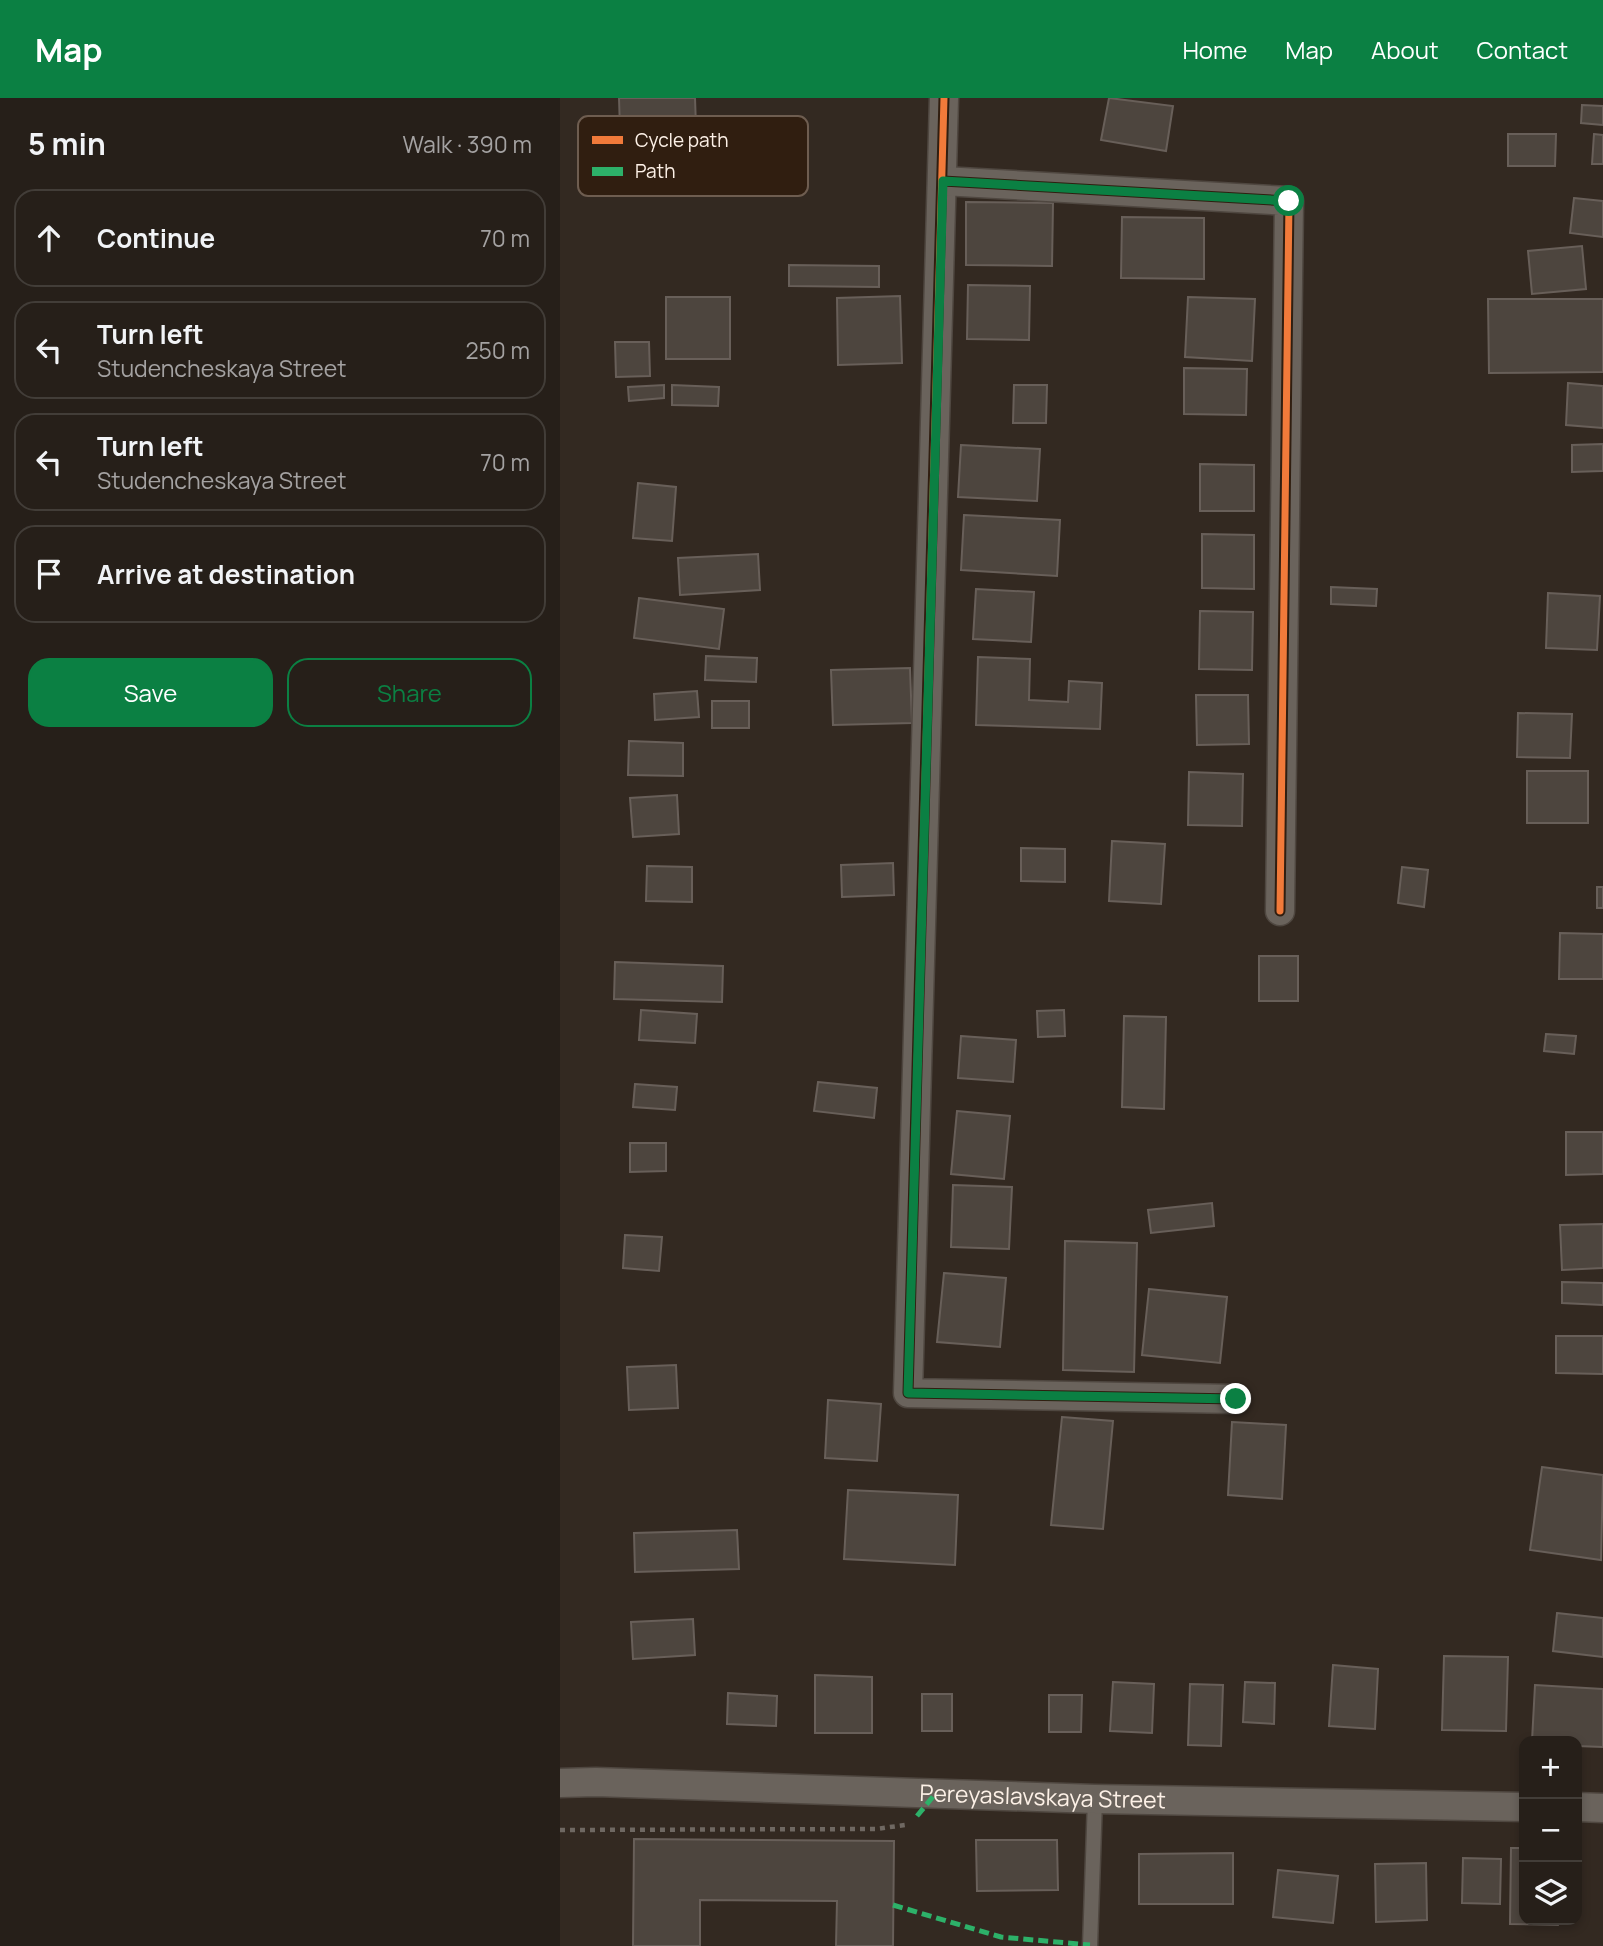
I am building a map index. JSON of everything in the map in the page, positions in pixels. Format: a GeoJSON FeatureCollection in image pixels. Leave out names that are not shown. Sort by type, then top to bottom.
{"type":"FeatureCollection","features":[{"type":"Feature","properties":{"kind":"street"},"geometry":{"type":"LineString","coordinates":[[944,98],[908,1393],[1236,1399]]}},
{"type":"Feature","properties":{"kind":"street"},"geometry":{"type":"LineString","coordinates":[[943,181],[1289,201],[1280,911]]}},
{"type":"Feature","properties":{"kind":"street","name":"Pereyaslavskaya Street"},"geometry":{"type":"LineString","coordinates":[[560,1783],[596,1782],[1095,1800],[1519,1807]]}},
{"type":"Feature","properties":{"kind":"street"},"geometry":{"type":"LineString","coordinates":[[1582,1807],[1603,1808]]}},
{"type":"Feature","properties":{"kind":"lane"},"geometry":{"type":"LineString","coordinates":[[1090,1946],[1095,1800]]}},
{"type":"Feature","properties":{"kind":"path"},"geometry":{"type":"LineString","coordinates":[[560,1830],[876,1829],[906,1825]]}},
{"type":"Feature","properties":{"kind":"building"},"geometry":{"type":"Polygon","coordinates":[[[619,98],[695,98],[696,116],[620,116],[619,98]]]}},
{"type":"Feature","properties":{"kind":"building"},"geometry":{"type":"Polygon","coordinates":[[[1109,98],[1173,106],[1166,151],[1101,140],[1109,98]]]}},
{"type":"Feature","properties":{"kind":"building"},"geometry":{"type":"Polygon","coordinates":[[[1582,105],[1603,106],[1603,125],[1581,123],[1582,105]]]}},
{"type":"Feature","properties":{"kind":"building"},"geometry":{"type":"Polygon","coordinates":[[[1508,134],[1556,134],[1555,166],[1508,166],[1508,134]]]}},
{"type":"Feature","properties":{"kind":"building"},"geometry":{"type":"Polygon","coordinates":[[[1594,134],[1603,135],[1603,164],[1592,164],[1594,134]]]}},
{"type":"Feature","properties":{"kind":"building"},"geometry":{"type":"Polygon","coordinates":[[[1574,198],[1603,201],[1603,237],[1570,233],[1574,198]]]}},
{"type":"Feature","properties":{"kind":"building"},"geometry":{"type":"Polygon","coordinates":[[[966,202],[1053,203],[1052,266],[966,265],[966,202]]]}},
{"type":"Feature","properties":{"kind":"building"},"geometry":{"type":"Polygon","coordinates":[[[1122,217],[1204,218],[1204,279],[1121,278],[1122,217]]]}},
{"type":"Feature","properties":{"kind":"building"},"geometry":{"type":"Polygon","coordinates":[[[1582,246],[1586,289],[1532,294],[1528,251],[1582,246]]]}},
{"type":"Feature","properties":{"kind":"building"},"geometry":{"type":"Polygon","coordinates":[[[789,265],[879,266],[879,287],[789,286],[789,265]]]}},
{"type":"Feature","properties":{"kind":"building"},"geometry":{"type":"Polygon","coordinates":[[[968,285],[1030,286],[1029,340],[967,339],[968,285]]]}},
{"type":"Feature","properties":{"kind":"building"},"geometry":{"type":"Polygon","coordinates":[[[900,296],[902,363],[838,365],[837,298],[900,296]]]}},
{"type":"Feature","properties":{"kind":"building"},"geometry":{"type":"Polygon","coordinates":[[[666,297],[730,297],[730,359],[666,359],[666,297]]]}},
{"type":"Feature","properties":{"kind":"building"},"geometry":{"type":"Polygon","coordinates":[[[1188,297],[1255,299],[1252,361],[1185,357],[1188,297]]]}},
{"type":"Feature","properties":{"kind":"building"},"geometry":{"type":"Polygon","coordinates":[[[1488,299],[1603,299],[1603,372],[1489,373],[1488,299]]]}},
{"type":"Feature","properties":{"kind":"building"},"geometry":{"type":"Polygon","coordinates":[[[615,342],[649,342],[650,376],[616,377],[615,342]]]}},
{"type":"Feature","properties":{"kind":"building"},"geometry":{"type":"Polygon","coordinates":[[[1184,368],[1247,369],[1246,415],[1184,414],[1184,368]]]}},
{"type":"Feature","properties":{"kind":"building"},"geometry":{"type":"Polygon","coordinates":[[[1568,383],[1603,386],[1603,428],[1566,425],[1568,383]]]}},
{"type":"Feature","properties":{"kind":"building"},"geometry":{"type":"Polygon","coordinates":[[[664,385],[664,398],[629,401],[628,387],[664,385]]]}},
{"type":"Feature","properties":{"kind":"building"},"geometry":{"type":"Polygon","coordinates":[[[672,385],[719,387],[718,406],[672,405],[672,385]]]}},
{"type":"Feature","properties":{"kind":"building"},"geometry":{"type":"Polygon","coordinates":[[[1014,385],[1047,385],[1046,423],[1013,423],[1014,385]]]}},
{"type":"Feature","properties":{"kind":"building"},"geometry":{"type":"Polygon","coordinates":[[[1603,444],[1603,471],[1572,472],[1572,445],[1603,444]]]}},
{"type":"Feature","properties":{"kind":"building"},"geometry":{"type":"Polygon","coordinates":[[[961,445],[1040,449],[1037,501],[958,497],[961,445]]]}},
{"type":"Feature","properties":{"kind":"building"},"geometry":{"type":"Polygon","coordinates":[[[1200,464],[1254,465],[1254,511],[1200,511],[1200,464]]]}},
{"type":"Feature","properties":{"kind":"building"},"geometry":{"type":"Polygon","coordinates":[[[638,483],[676,487],[672,541],[633,538],[638,483]]]}},
{"type":"Feature","properties":{"kind":"building"},"geometry":{"type":"Polygon","coordinates":[[[964,515],[1060,520],[1057,576],[961,570],[964,515]]]}},
{"type":"Feature","properties":{"kind":"building"},"geometry":{"type":"Polygon","coordinates":[[[1202,534],[1254,535],[1254,589],[1202,588],[1202,534]]]}},
{"type":"Feature","properties":{"kind":"building"},"geometry":{"type":"Polygon","coordinates":[[[758,554],[760,590],[680,595],[678,558],[758,554]]]}},
{"type":"Feature","properties":{"kind":"building"},"geometry":{"type":"Polygon","coordinates":[[[1331,587],[1377,589],[1376,606],[1331,604],[1331,587]]]}},
{"type":"Feature","properties":{"kind":"building"},"geometry":{"type":"Polygon","coordinates":[[[976,589],[1034,592],[1031,642],[973,639],[976,589]]]}},
{"type":"Feature","properties":{"kind":"building"},"geometry":{"type":"Polygon","coordinates":[[[1548,593],[1600,596],[1597,650],[1546,648],[1548,593]]]}},
{"type":"Feature","properties":{"kind":"building"},"geometry":{"type":"Polygon","coordinates":[[[639,598],[724,609],[719,649],[634,638],[639,598]]]}},
{"type":"Feature","properties":{"kind":"building"},"geometry":{"type":"Polygon","coordinates":[[[1200,611],[1253,612],[1252,670],[1199,669],[1200,611]]]}},
{"type":"Feature","properties":{"kind":"building"},"geometry":{"type":"Polygon","coordinates":[[[706,656],[757,658],[756,682],[705,680],[706,656]]]}},
{"type":"Feature","properties":{"kind":"building"},"geometry":{"type":"Polygon","coordinates":[[[978,657],[1030,659],[1029,700],[1068,702],[1069,681],[1102,683],[1100,729],[976,725],[978,657]]]}},
{"type":"Feature","properties":{"kind":"building"},"geometry":{"type":"Polygon","coordinates":[[[910,668],[912,723],[833,725],[831,670],[910,668]]]}},
{"type":"Feature","properties":{"kind":"building"},"geometry":{"type":"Polygon","coordinates":[[[697,691],[699,717],[655,720],[654,694],[697,691]]]}},
{"type":"Feature","properties":{"kind":"building"},"geometry":{"type":"Polygon","coordinates":[[[1196,695],[1248,695],[1249,744],[1197,745],[1196,695]]]}},
{"type":"Feature","properties":{"kind":"building"},"geometry":{"type":"Polygon","coordinates":[[[712,701],[749,701],[749,728],[712,728],[712,701]]]}},
{"type":"Feature","properties":{"kind":"building"},"geometry":{"type":"Polygon","coordinates":[[[1518,713],[1572,714],[1570,758],[1517,757],[1518,713]]]}},
{"type":"Feature","properties":{"kind":"building"},"geometry":{"type":"Polygon","coordinates":[[[629,741],[683,743],[683,776],[628,775],[629,741]]]}},
{"type":"Feature","properties":{"kind":"building"},"geometry":{"type":"Polygon","coordinates":[[[1527,771],[1588,771],[1588,823],[1527,823],[1527,771]]]}},
{"type":"Feature","properties":{"kind":"building"},"geometry":{"type":"Polygon","coordinates":[[[1189,772],[1243,774],[1242,826],[1188,825],[1189,772]]]}},
{"type":"Feature","properties":{"kind":"building"},"geometry":{"type":"Polygon","coordinates":[[[677,795],[679,834],[633,837],[630,798],[677,795]]]}},
{"type":"Feature","properties":{"kind":"building"},"geometry":{"type":"Polygon","coordinates":[[[1112,841],[1165,844],[1161,904],[1109,901],[1112,841]]]}},
{"type":"Feature","properties":{"kind":"building"},"geometry":{"type":"Polygon","coordinates":[[[1021,848],[1065,849],[1065,882],[1021,881],[1021,848]]]}},
{"type":"Feature","properties":{"kind":"building"},"geometry":{"type":"Polygon","coordinates":[[[893,863],[894,895],[842,897],[841,865],[893,863]]]}},
{"type":"Feature","properties":{"kind":"building"},"geometry":{"type":"Polygon","coordinates":[[[647,866],[692,867],[692,902],[646,901],[647,866]]]}},
{"type":"Feature","properties":{"kind":"building"},"geometry":{"type":"Polygon","coordinates":[[[1402,867],[1428,870],[1424,907],[1398,903],[1402,867]]]}},
{"type":"Feature","properties":{"kind":"building"},"geometry":{"type":"Polygon","coordinates":[[[1597,887],[1603,887],[1603,908],[1597,908],[1597,887]]]}},
{"type":"Feature","properties":{"kind":"building"},"geometry":{"type":"Polygon","coordinates":[[[1560,933],[1603,934],[1603,979],[1559,979],[1560,933]]]}},
{"type":"Feature","properties":{"kind":"building"},"geometry":{"type":"Polygon","coordinates":[[[1259,956],[1298,956],[1298,1001],[1259,1001],[1259,956]]]}},
{"type":"Feature","properties":{"kind":"building"},"geometry":{"type":"Polygon","coordinates":[[[615,962],[723,966],[722,1002],[614,999],[615,962]]]}},
{"type":"Feature","properties":{"kind":"building"},"geometry":{"type":"Polygon","coordinates":[[[641,1010],[697,1014],[695,1043],[639,1040],[641,1010]]]}},
{"type":"Feature","properties":{"kind":"building"},"geometry":{"type":"Polygon","coordinates":[[[1064,1010],[1065,1036],[1038,1037],[1037,1011],[1064,1010]]]}},
{"type":"Feature","properties":{"kind":"building"},"geometry":{"type":"Polygon","coordinates":[[[1124,1016],[1166,1017],[1164,1109],[1122,1107],[1124,1016]]]}},
{"type":"Feature","properties":{"kind":"building"},"geometry":{"type":"Polygon","coordinates":[[[1546,1034],[1576,1036],[1574,1054],[1544,1051],[1546,1034]]]}},
{"type":"Feature","properties":{"kind":"building"},"geometry":{"type":"Polygon","coordinates":[[[961,1036],[1016,1040],[1013,1082],[958,1078],[961,1036]]]}},
{"type":"Feature","properties":{"kind":"building"},"geometry":{"type":"Polygon","coordinates":[[[818,1082],[877,1088],[874,1118],[814,1111],[818,1082]]]}},
{"type":"Feature","properties":{"kind":"building"},"geometry":{"type":"Polygon","coordinates":[[[635,1084],[677,1087],[675,1110],[633,1107],[635,1084]]]}},
{"type":"Feature","properties":{"kind":"building"},"geometry":{"type":"Polygon","coordinates":[[[957,1111],[1010,1116],[1004,1179],[951,1174],[957,1111]]]}},
{"type":"Feature","properties":{"kind":"building"},"geometry":{"type":"Polygon","coordinates":[[[1566,1132],[1603,1132],[1603,1174],[1566,1175],[1566,1132]]]}},
{"type":"Feature","properties":{"kind":"building"},"geometry":{"type":"Polygon","coordinates":[[[630,1143],[666,1143],[666,1171],[630,1172],[630,1143]]]}},
{"type":"Feature","properties":{"kind":"building"},"geometry":{"type":"Polygon","coordinates":[[[953,1185],[1012,1187],[1009,1249],[951,1247],[953,1185]]]}},
{"type":"Feature","properties":{"kind":"building"},"geometry":{"type":"Polygon","coordinates":[[[1212,1203],[1214,1226],[1151,1233],[1148,1210],[1212,1203]]]}},
{"type":"Feature","properties":{"kind":"building"},"geometry":{"type":"Polygon","coordinates":[[[1603,1224],[1603,1268],[1562,1270],[1560,1225],[1603,1224]]]}},
{"type":"Feature","properties":{"kind":"building"},"geometry":{"type":"Polygon","coordinates":[[[625,1235],[662,1237],[659,1271],[623,1268],[625,1235]]]}},
{"type":"Feature","properties":{"kind":"building"},"geometry":{"type":"Polygon","coordinates":[[[1065,1241],[1137,1243],[1134,1372],[1063,1370],[1065,1241]]]}},
{"type":"Feature","properties":{"kind":"building"},"geometry":{"type":"Polygon","coordinates":[[[944,1273],[1006,1278],[1000,1347],[937,1342],[944,1273]]]}},
{"type":"Feature","properties":{"kind":"building"},"geometry":{"type":"Polygon","coordinates":[[[1562,1282],[1603,1283],[1603,1305],[1562,1303],[1562,1282]]]}},
{"type":"Feature","properties":{"kind":"building"},"geometry":{"type":"Polygon","coordinates":[[[1149,1289],[1227,1297],[1220,1363],[1142,1355],[1149,1289]]]}},
{"type":"Feature","properties":{"kind":"building"},"geometry":{"type":"Polygon","coordinates":[[[1556,1336],[1603,1336],[1603,1374],[1556,1373],[1556,1336]]]}},
{"type":"Feature","properties":{"kind":"building"},"geometry":{"type":"Polygon","coordinates":[[[676,1365],[678,1408],[629,1410],[627,1367],[676,1365]]]}},
{"type":"Feature","properties":{"kind":"building"},"geometry":{"type":"Polygon","coordinates":[[[828,1400],[881,1404],[877,1461],[825,1458],[828,1400]]]}},
{"type":"Feature","properties":{"kind":"building"},"geometry":{"type":"Polygon","coordinates":[[[1062,1417],[1113,1421],[1103,1529],[1051,1525],[1062,1417]]]}},
{"type":"Feature","properties":{"kind":"building"},"geometry":{"type":"Polygon","coordinates":[[[1232,1422],[1286,1425],[1282,1499],[1228,1495],[1232,1422]]]}},
{"type":"Feature","properties":{"kind":"building"},"geometry":{"type":"Polygon","coordinates":[[[1542,1467],[1603,1475],[1601,1560],[1530,1550],[1542,1467]]]}},
{"type":"Feature","properties":{"kind":"building"},"geometry":{"type":"Polygon","coordinates":[[[848,1490],[958,1495],[955,1565],[844,1559],[848,1490]]]}},
{"type":"Feature","properties":{"kind":"building"},"geometry":{"type":"Polygon","coordinates":[[[737,1530],[739,1569],[635,1572],[634,1533],[737,1530]]]}},
{"type":"Feature","properties":{"kind":"building"},"geometry":{"type":"Polygon","coordinates":[[[1557,1613],[1603,1618],[1603,1657],[1553,1651],[1557,1613]]]}},
{"type":"Feature","properties":{"kind":"building"},"geometry":{"type":"Polygon","coordinates":[[[693,1619],[695,1655],[633,1659],[631,1622],[693,1619]]]}},
{"type":"Feature","properties":{"kind":"building"},"geometry":{"type":"Polygon","coordinates":[[[1444,1656],[1508,1657],[1506,1731],[1442,1730],[1444,1656]]]}},
{"type":"Feature","properties":{"kind":"building"},"geometry":{"type":"Polygon","coordinates":[[[1333,1665],[1378,1669],[1375,1729],[1329,1726],[1333,1665]]]}},
{"type":"Feature","properties":{"kind":"building"},"geometry":{"type":"Polygon","coordinates":[[[815,1675],[872,1677],[872,1733],[815,1733],[815,1675]]]}},
{"type":"Feature","properties":{"kind":"building"},"geometry":{"type":"Polygon","coordinates":[[[1113,1682],[1154,1684],[1152,1733],[1110,1731],[1113,1682]]]}},
{"type":"Feature","properties":{"kind":"building"},"geometry":{"type":"Polygon","coordinates":[[[1245,1682],[1275,1683],[1274,1724],[1243,1722],[1245,1682]]]}},
{"type":"Feature","properties":{"kind":"building"},"geometry":{"type":"Polygon","coordinates":[[[1190,1684],[1223,1685],[1221,1746],[1188,1745],[1190,1684]]]}},
{"type":"Feature","properties":{"kind":"building"},"geometry":{"type":"Polygon","coordinates":[[[1535,1685],[1603,1689],[1603,1747],[1582,1746],[1582,1736],[1532,1736],[1535,1685]]]}},
{"type":"Feature","properties":{"kind":"building"},"geometry":{"type":"Polygon","coordinates":[[[728,1693],[777,1696],[776,1726],[727,1724],[728,1693]]]}},
{"type":"Feature","properties":{"kind":"building"},"geometry":{"type":"Polygon","coordinates":[[[922,1694],[952,1694],[952,1731],[922,1731],[922,1694]]]}},
{"type":"Feature","properties":{"kind":"building"},"geometry":{"type":"Polygon","coordinates":[[[1049,1695],[1082,1695],[1081,1732],[1049,1732],[1049,1695]]]}},
{"type":"Feature","properties":{"kind":"building"},"geometry":{"type":"Polygon","coordinates":[[[634,1839],[894,1841],[893,1946],[836,1946],[837,1901],[700,1900],[700,1946],[633,1946],[634,1839]]]}},
{"type":"Feature","properties":{"kind":"building"},"geometry":{"type":"Polygon","coordinates":[[[976,1840],[1057,1840],[1058,1890],[977,1891],[976,1840]]]}},
{"type":"Feature","properties":{"kind":"building"},"geometry":{"type":"Polygon","coordinates":[[[1511,1848],[1519,1848],[1519,1924],[1510,1924],[1511,1848]]]}},
{"type":"Feature","properties":{"kind":"building"},"geometry":{"type":"Polygon","coordinates":[[[1233,1853],[1233,1904],[1139,1904],[1139,1854],[1233,1853]]]}},
{"type":"Feature","properties":{"kind":"building"},"geometry":{"type":"Polygon","coordinates":[[[1463,1858],[1501,1859],[1500,1904],[1462,1903],[1463,1858]]]}},
{"type":"Feature","properties":{"kind":"building"},"geometry":{"type":"Polygon","coordinates":[[[1426,1863],[1427,1920],[1376,1922],[1375,1864],[1426,1863]]]}},
{"type":"Feature","properties":{"kind":"building"},"geometry":{"type":"Polygon","coordinates":[[[1278,1870],[1338,1876],[1333,1923],[1273,1917],[1278,1870]]]}},
{"type":"Feature","properties":{"kind":"marked path"},"geometry":{"type":"LineString","coordinates":[[917,1816],[936,1793]]}},
{"type":"Feature","properties":{"kind":"marked path"},"geometry":{"type":"LineString","coordinates":[[893,1905],[1001,1937],[1090,1945]]}},
{"type":"Feature","properties":{"kind":"cycle path"},"geometry":{"type":"LineString","coordinates":[[944,98],[908,1393],[1236,1399]]}},
{"type":"Feature","properties":{"kind":"cycle path"},"geometry":{"type":"LineString","coordinates":[[943,181],[1289,201],[1280,911]]}},
{"type":"Feature","properties":{"kind":"route"},"geometry":{"type":"LineString","coordinates":[[1236,1399],[908,1393],[943,181],[1289,201]]}}]}
